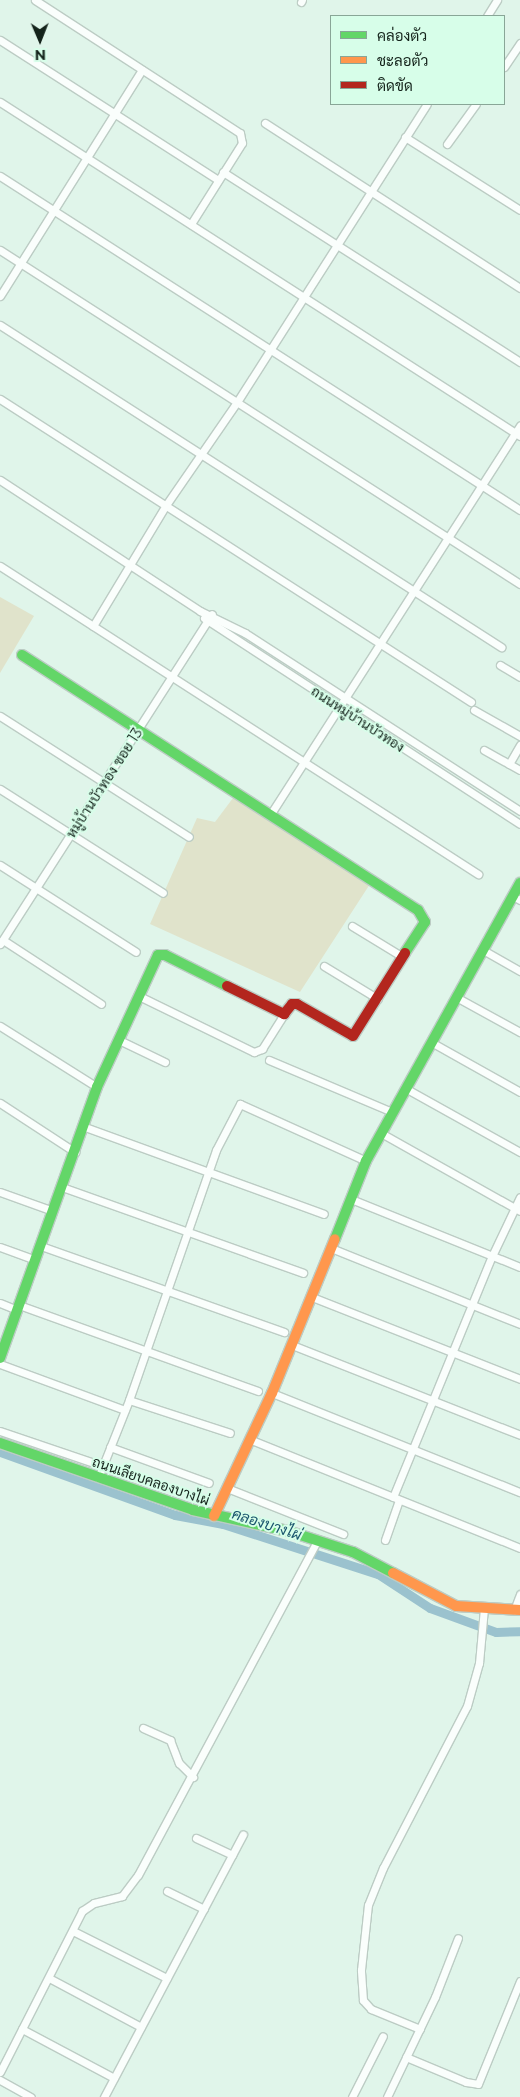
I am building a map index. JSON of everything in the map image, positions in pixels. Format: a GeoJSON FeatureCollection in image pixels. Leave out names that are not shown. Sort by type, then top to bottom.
{"type":"FeatureCollection","features":[{"type":"Feature","properties":{"kind":"street"},"geometry":{"type":"LineString","coordinates":[[35,0],[240,133],[242,143],[191,224]]}},
{"type":"Feature","properties":{"kind":"street"},"geometry":{"type":"LineString","coordinates":[[488,15],[497,0]]}},
{"type":"Feature","properties":{"kind":"street"},"geometry":{"type":"LineString","coordinates":[[0,40],[218,180]]}},
{"type":"Feature","properties":{"kind":"street"},"geometry":{"type":"LineString","coordinates":[[505,66],[520,43]]}},
{"type":"Feature","properties":{"kind":"street"},"geometry":{"type":"LineString","coordinates":[[0,296],[142,70]]}},
{"type":"Feature","properties":{"kind":"street"},"geometry":{"type":"LineString","coordinates":[[0,102],[518,435]]}},
{"type":"Feature","properties":{"kind":"street"},"geometry":{"type":"LineString","coordinates":[[92,626],[166,505],[237,402],[269,349],[426,105]]}},
{"type":"Feature","properties":{"kind":"street"},"geometry":{"type":"LineString","coordinates":[[447,144],[475,105]]}},
{"type":"Feature","properties":{"kind":"street"},"geometry":{"type":"LineString","coordinates":[[265,124],[520,288]]}},
{"type":"Feature","properties":{"kind":"street"},"geometry":{"type":"LineString","coordinates":[[405,137],[520,210]]}},
{"type":"Feature","properties":{"kind":"street"},"geometry":{"type":"LineString","coordinates":[[224,172],[520,362]]}},
{"type":"Feature","properties":{"kind":"street"},"geometry":{"type":"LineString","coordinates":[[0,176],[520,510]]}},
{"type":"Feature","properties":{"kind":"street"},"geometry":{"type":"LineString","coordinates":[[0,250],[520,584]]}},
{"type":"Feature","properties":{"kind":"street"},"geometry":{"type":"LineString","coordinates":[[0,324],[501,647]]}},
{"type":"Feature","properties":{"kind":"street"},"geometry":{"type":"LineString","coordinates":[[0,399],[471,702]]}},
{"type":"Feature","properties":{"kind":"street"},"geometry":{"type":"LineString","coordinates":[[270,815],[481,485],[518,435],[520,426]]}},
{"type":"Feature","properties":{"kind":"street","name":"ถนนหมู่บ้านบัวทอง"},"geometry":{"type":"LineString","coordinates":[[0,480],[131,564],[200,611],[212,614],[520,811]]}},
{"type":"Feature","properties":{"kind":"street"},"geometry":{"type":"LineString","coordinates":[[0,566],[478,874]]}},
{"type":"Feature","properties":{"kind":"street","name":"ถนนหมู่บ้านบัวทอง"},"geometry":{"type":"LineString","coordinates":[[200,611],[207,621],[520,824]]}},
{"type":"Feature","properties":{"kind":"street","name":"หมู่บ้านบัวทอง ซอย 13"},"geometry":{"type":"LineString","coordinates":[[1,942],[212,614]]}},
{"type":"Feature","properties":{"kind":"street"},"geometry":{"type":"LineString","coordinates":[[22,655],[423,914],[425,922],[353,1036],[297,1004],[292,1004],[262,1049],[254,1052],[139,996]]}},
{"type":"Feature","properties":{"kind":"street"},"geometry":{"type":"LineString","coordinates":[[500,665],[520,676]]}},
{"type":"Feature","properties":{"kind":"street"},"geometry":{"type":"LineString","coordinates":[[474,710],[520,736]]}},
{"type":"Feature","properties":{"kind":"street"},"geometry":{"type":"LineString","coordinates":[[0,716],[189,837]]}},
{"type":"Feature","properties":{"kind":"street"},"geometry":{"type":"LineString","coordinates":[[509,764],[520,745]]}},
{"type":"Feature","properties":{"kind":"street"},"geometry":{"type":"LineString","coordinates":[[484,750],[520,770]]}},
{"type":"Feature","properties":{"kind":"street"},"geometry":{"type":"LineString","coordinates":[[0,789],[162,893]]}},
{"type":"Feature","properties":{"kind":"street"},"geometry":{"type":"LineString","coordinates":[[0,865],[136,952]]}},
{"type":"Feature","properties":{"kind":"street"},"geometry":{"type":"LineString","coordinates":[[214,1516],[249,1438],[272,1394],[366,1161],[456,997],[516,898],[520,883]]}},
{"type":"Feature","properties":{"kind":"street"},"geometry":{"type":"LineString","coordinates":[[352,926],[403,957]]}},
{"type":"Feature","properties":{"kind":"street"},"geometry":{"type":"LineString","coordinates":[[1,942],[101,1004]]}},
{"type":"Feature","properties":{"kind":"street"},"geometry":{"type":"LineString","coordinates":[[483,950],[520,972]]}},
{"type":"Feature","properties":{"kind":"street"},"geometry":{"type":"LineString","coordinates":[[0,1358],[97,1087],[155,959],[165,955],[284,1014]]}},
{"type":"Feature","properties":{"kind":"street"},"geometry":{"type":"LineString","coordinates":[[324,966],[378,999]]}},
{"type":"Feature","properties":{"kind":"street"},"geometry":{"type":"LineString","coordinates":[[456,997],[520,1032]]}},
{"type":"Feature","properties":{"kind":"street"},"geometry":{"type":"LineString","coordinates":[[0,1026],[97,1087]]}},
{"type":"Feature","properties":{"kind":"street"},"geometry":{"type":"LineString","coordinates":[[119,1040],[165,1062]]}},
{"type":"Feature","properties":{"kind":"street"},"geometry":{"type":"LineString","coordinates":[[431,1042],[520,1092]]}},
{"type":"Feature","properties":{"kind":"street"},"geometry":{"type":"LineString","coordinates":[[269,1060],[392,1112]]}},
{"type":"Feature","properties":{"kind":"street"},"geometry":{"type":"LineString","coordinates":[[405,1088],[520,1152]]}},
{"type":"Feature","properties":{"kind":"street"},"geometry":{"type":"LineString","coordinates":[[0,1103],[75,1152]]}},
{"type":"Feature","properties":{"kind":"street"},"geometry":{"type":"LineString","coordinates":[[98,1478],[129,1400],[224,1132],[240,1104],[366,1161]]}},
{"type":"Feature","properties":{"kind":"street"},"geometry":{"type":"LineString","coordinates":[[84,1127],[324,1214]]}},
{"type":"Feature","properties":{"kind":"street"},"geometry":{"type":"LineString","coordinates":[[381,1133],[517,1210]]}},
{"type":"Feature","properties":{"kind":"street"},"geometry":{"type":"LineString","coordinates":[[62,1187],[188,1234],[303,1272]]}},
{"type":"Feature","properties":{"kind":"street"},"geometry":{"type":"LineString","coordinates":[[0,1192],[53,1212]]}},
{"type":"Feature","properties":{"kind":"street"},"geometry":{"type":"LineString","coordinates":[[385,1540],[412,1448],[492,1256],[517,1210],[520,1197]]}},
{"type":"Feature","properties":{"kind":"street"},"geometry":{"type":"LineString","coordinates":[[351,1199],[520,1267]]}},
{"type":"Feature","properties":{"kind":"street"},"geometry":{"type":"LineString","coordinates":[[40,1246],[284,1332]]}},
{"type":"Feature","properties":{"kind":"street"},"geometry":{"type":"LineString","coordinates":[[0,1248],[35,1260]]}},
{"type":"Feature","properties":{"kind":"street"},"geometry":{"type":"LineString","coordinates":[[331,1248],[520,1324]]}},
{"type":"Feature","properties":{"kind":"street"},"geometry":{"type":"LineString","coordinates":[[312,1297],[520,1379]]}},
{"type":"Feature","properties":{"kind":"street"},"geometry":{"type":"LineString","coordinates":[[0,1303],[18,1307],[146,1350],[258,1391]]}},
{"type":"Feature","properties":{"kind":"street"},"geometry":{"type":"LineString","coordinates":[[292,1345],[520,1435]]}},
{"type":"Feature","properties":{"kind":"street"},"geometry":{"type":"LineString","coordinates":[[0,1364],[125,1410]]}},
{"type":"Feature","properties":{"kind":"street"},"geometry":{"type":"LineString","coordinates":[[272,1394],[520,1492]]}},
{"type":"Feature","properties":{"kind":"street"},"geometry":{"type":"LineString","coordinates":[[129,1400],[230,1432]]}},
{"type":"Feature","properties":{"kind":"street"},"geometry":{"type":"LineString","coordinates":[[0,1431],[103,1466]]}},
{"type":"Feature","properties":{"kind":"street"},"geometry":{"type":"LineString","coordinates":[[249,1438],[520,1548]]}},
{"type":"Feature","properties":{"kind":"street","name":"ถนนเลียบคลองบางไผ่"},"geometry":{"type":"LineString","coordinates":[[0,1444],[214,1516],[316,1543],[376,1562],[446,1602],[464,1607],[517,1610]]}},
{"type":"Feature","properties":{"kind":"street"},"geometry":{"type":"LineString","coordinates":[[110,1447],[210,1483]]}},
{"type":"Feature","properties":{"kind":"street"},"geometry":{"type":"LineString","coordinates":[[227,1488],[343,1534]]}},
{"type":"Feature","properties":{"kind":"street"},"geometry":{"type":"LineString","coordinates":[[0,2072],[72,1931],[87,1906],[111,1900],[130,1888],[193,1777],[316,1543]]}},
{"type":"Feature","properties":{"kind":"street"},"geometry":{"type":"LineString","coordinates":[[517,1610],[520,1594]]}},
{"type":"Feature","properties":{"kind":"street"},"geometry":{"type":"LineString","coordinates":[[420,2029],[371,2010],[363,2000],[361,1970],[368,1905],[383,1868],[467,1706],[482,1643],[484,1608]]}},
{"type":"Feature","properties":{"kind":"street"},"geometry":{"type":"LineString","coordinates":[[143,1728],[170,1740],[179,1763],[193,1777]]}},
{"type":"Feature","properties":{"kind":"street"},"geometry":{"type":"LineString","coordinates":[[104,2097],[244,1834]]}},
{"type":"Feature","properties":{"kind":"street"},"geometry":{"type":"LineString","coordinates":[[196,1838],[232,1856]]}},
{"type":"Feature","properties":{"kind":"street"},"geometry":{"type":"LineString","coordinates":[[167,1891],[204,1909]]}},
{"type":"Feature","properties":{"kind":"street"},"geometry":{"type":"LineString","coordinates":[[72,1931],[167,1978]]}},
{"type":"Feature","properties":{"kind":"street"},"geometry":{"type":"LineString","coordinates":[[387,2097],[420,2029],[458,1938]]}},
{"type":"Feature","properties":{"kind":"street"},"geometry":{"type":"LineString","coordinates":[[49,1978],[141,2027]]}},
{"type":"Feature","properties":{"kind":"street"},"geometry":{"type":"LineString","coordinates":[[406,2057],[466,2082],[478,2084],[520,1981]]}},
{"type":"Feature","properties":{"kind":"street"},"geometry":{"type":"LineString","coordinates":[[22,2029],[114,2078]]}},
{"type":"Feature","properties":{"kind":"street"},"geometry":{"type":"LineString","coordinates":[[352,2097],[383,2036]]}},
{"type":"Feature","properties":{"kind":"street"},"geometry":{"type":"LineString","coordinates":[[0,2080],[31,2097]]}},
{"type":"Feature","properties":{"kind":"green space"},"geometry":{"type":"Polygon","coordinates":[[[0,597],[34,616],[0,673],[0,597]]]}},
{"type":"Feature","properties":{"kind":"green space"},"geometry":{"type":"Polygon","coordinates":[[[233,798],[370,884],[300,992],[150,924],[197,818],[215,822],[233,798]]]}},
{"type":"Feature","properties":{"kind":"waterway","name":"คลองบางไผ่"},"geometry":{"type":"LineString","coordinates":[[0,1452],[175,1515],[223,1524],[378,1574],[430,1608],[496,1632],[520,1631]]}},
{"type":"Feature","properties":{"kind":"traffic: fast"},"geometry":{"type":"LineString","coordinates":[[22,655],[418,910],[425,922],[405,953]]}},
{"type":"Feature","properties":{"kind":"traffic: fast"},"geometry":{"type":"LineString","coordinates":[[335,1239],[366,1161],[520,883]]}},
{"type":"Feature","properties":{"kind":"traffic: fast"},"geometry":{"type":"LineString","coordinates":[[0,1358],[97,1087],[158,955],[165,955],[227,986]]}},
{"type":"Feature","properties":{"kind":"traffic: fast"},"geometry":{"type":"LineString","coordinates":[[0,1443],[193,1510],[288,1531],[353,1552],[393,1573]]}},
{"type":"Feature","properties":{"kind":"traffic: slow"},"geometry":{"type":"LineString","coordinates":[[214,1516],[272,1393],[335,1239]]}},
{"type":"Feature","properties":{"kind":"traffic: slow"},"geometry":{"type":"LineString","coordinates":[[393,1573],[456,1606],[520,1610]]}},
{"type":"Feature","properties":{"kind":"traffic: jam"},"geometry":{"type":"LineString","coordinates":[[227,986],[284,1014],[292,1004],[297,1004],[353,1036],[405,953]]}}]}
